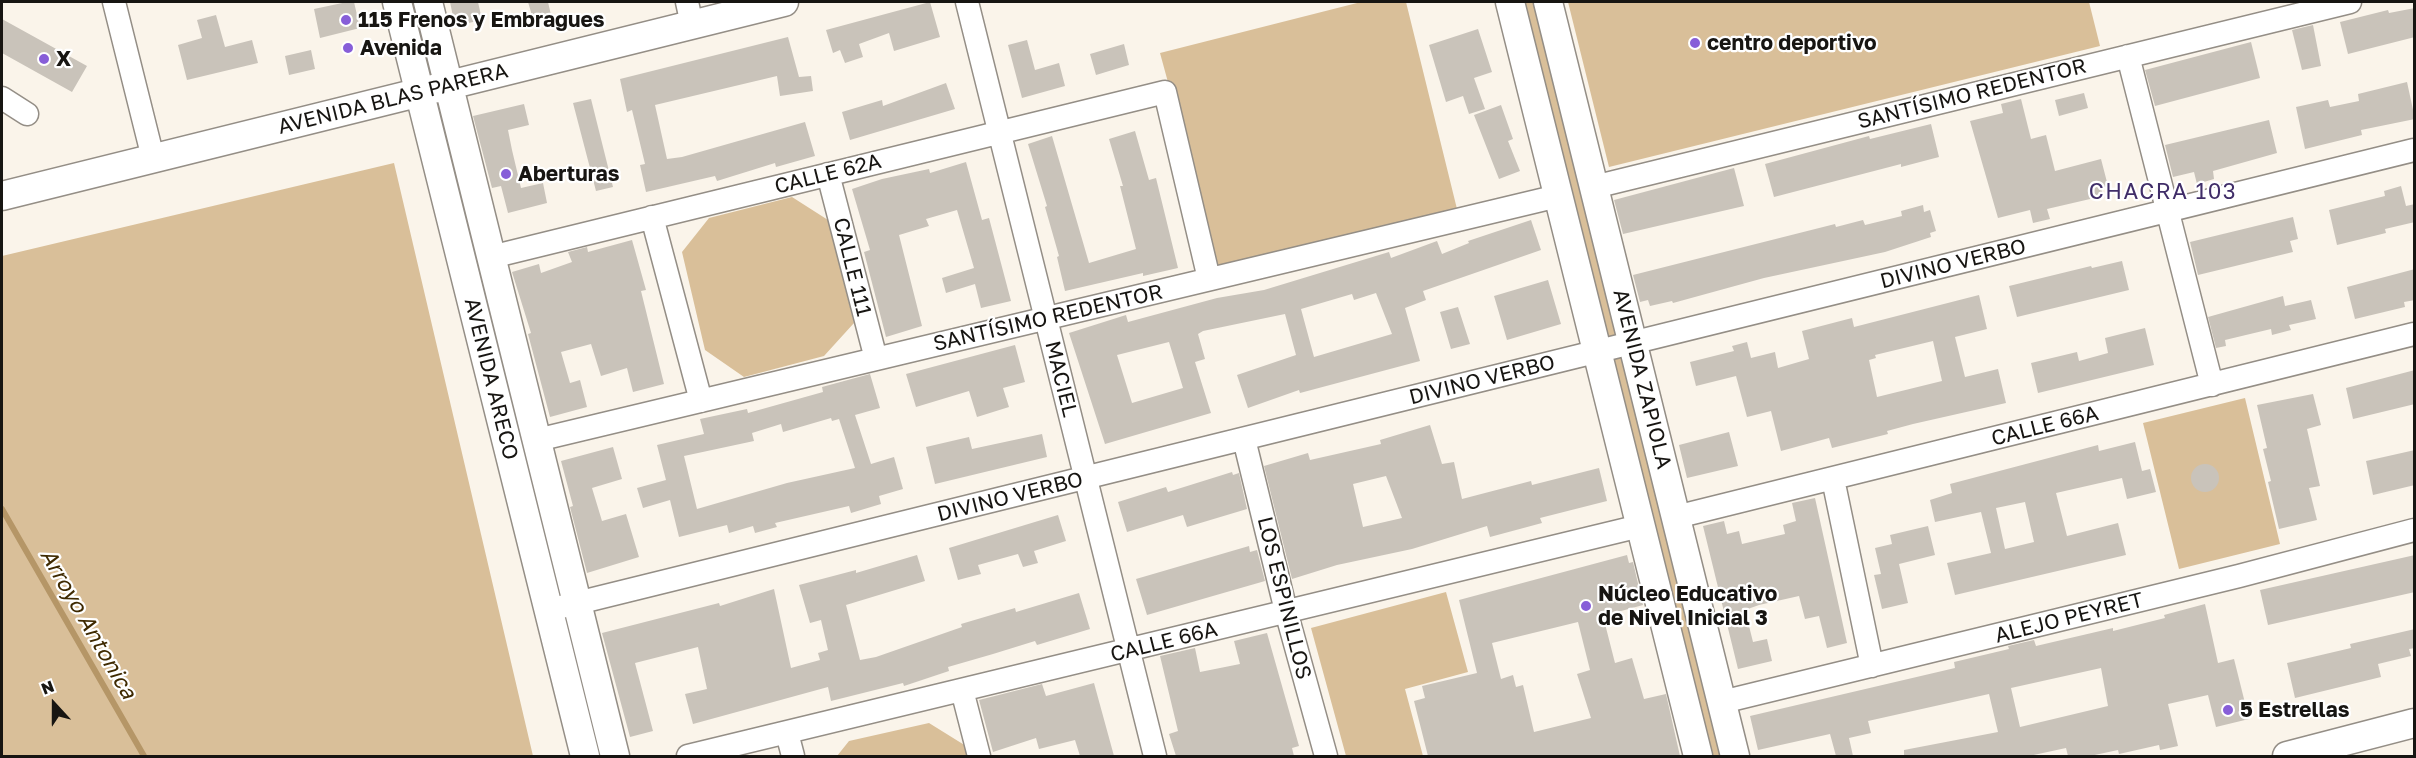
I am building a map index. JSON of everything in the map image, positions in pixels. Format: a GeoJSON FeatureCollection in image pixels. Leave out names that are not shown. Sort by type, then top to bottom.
{"type":"FeatureCollection","features":[{"type":"Feature","properties":{"kind":"main road","name":"AVENIDA ARECO"},"geometry":{"type":"LineString","coordinates":[[397,2],[585,756]]}},
{"type":"Feature","properties":{"kind":"main road","name":"AVENIDA ARECO"},"geometry":{"type":"LineString","coordinates":[[428,2],[615,756]]}},
{"type":"Feature","properties":{"kind":"main road","name":"AVENIDA BLAS PARERA"},"geometry":{"type":"LineString","coordinates":[[2,196],[420,92],[689,13],[784,2]]}},
{"type":"Feature","properties":{"kind":"main road","name":"AVENIDA ZAPIOLA"},"geometry":{"type":"LineString","coordinates":[[1510,2],[1698,756]]}},
{"type":"Feature","properties":{"kind":"main road","name":"AVENIDA ZAPIOLA"},"geometry":{"type":"LineString","coordinates":[[1548,2],[1736,756]]}},
{"type":"Feature","properties":{"kind":"main road"},"geometry":{"type":"LineString","coordinates":[[2287,756],[2415,723]]}},
{"type":"Feature","properties":{"kind":"street"},"geometry":{"type":"LineString","coordinates":[[114,2],[153,158]]}},
{"type":"Feature","properties":{"kind":"street","name":"MACIEL"},"geometry":{"type":"LineString","coordinates":[[967,2],[1155,756]]}},
{"type":"Feature","properties":{"kind":"street","name":"SANTÍSIMO REDENTOR"},"geometry":{"type":"LineString","coordinates":[[1594,187],[2350,2]]}},
{"type":"Feature","properties":{"kind":"street"},"geometry":{"type":"LineString","coordinates":[[2128,56],[2212,385]]}},
{"type":"Feature","properties":{"kind":"street","name":"CALLE 62A"},"geometry":{"type":"LineString","coordinates":[[491,257],[1165,92],[1209,279]]}},
{"type":"Feature","properties":{"kind":"street"},"geometry":{"type":"LineString","coordinates":[[2,98],[27,114]]}},
{"type":"Feature","properties":{"kind":"street","name":"DIVINO VERBO"},"geometry":{"type":"LineString","coordinates":[[549,610],[2415,150]]}},
{"type":"Feature","properties":{"kind":"street","name":"CALLE 111"},"geometry":{"type":"LineString","coordinates":[[828,174],[876,359]]}},
{"type":"Feature","properties":{"kind":"street","name":"SANTÍSIMO REDENTOR"},"geometry":{"type":"LineString","coordinates":[[537,440],[1558,196]]}},
{"type":"Feature","properties":{"kind":"street"},"geometry":{"type":"LineString","coordinates":[[652,217],[701,400]]}},
{"type":"Feature","properties":{"kind":"street","name":"CALLE 66A"},"geometry":{"type":"LineString","coordinates":[[1676,517],[2415,334]]}},
{"type":"Feature","properties":{"kind":"street","name":"LOS ESPINILLOS"},"geometry":{"type":"LineString","coordinates":[[1244,439],[1286,611],[1326,756]]}},
{"type":"Feature","properties":{"kind":"street"},"geometry":{"type":"LineString","coordinates":[[1833,479],[1872,666]]}},
{"type":"Feature","properties":{"kind":"street","name":"CALLE 66A"},"geometry":{"type":"LineString","coordinates":[[688,756],[1640,526]]}},
{"type":"Feature","properties":{"kind":"street","name":"ALEJO PEYRET"},"geometry":{"type":"LineString","coordinates":[[1722,702],[2415,530]]}},
{"type":"Feature","properties":{"kind":"street"},"geometry":{"type":"LineString","coordinates":[[962,690],[979,756]]}},
{"type":"Feature","properties":{"kind":"street"},"geometry":{"type":"LineString","coordinates":[[787,733],[793,756]]}},
{"type":"Feature","properties":{"kind":"shaded area"},"geometry":{"type":"Polygon","coordinates":[[[1361,2],[1406,2],[1457,209],[1218,265],[1160,53],[1361,2]]]}},
{"type":"Feature","properties":{"kind":"shaded area"},"geometry":{"type":"Polygon","coordinates":[[[1520,2],[1537,2],[1724,756],[1706,756],[1520,2]]]}},
{"type":"Feature","properties":{"kind":"shaded area"},"geometry":{"type":"Polygon","coordinates":[[[1568,2],[2089,2],[2100,46],[1609,167],[1568,2]]]}},
{"type":"Feature","properties":{"kind":"shaded area"},"geometry":{"type":"Polygon","coordinates":[[[394,163],[533,756],[2,756],[2,256],[394,163]]]}},
{"type":"Feature","properties":{"kind":"shaded area"},"geometry":{"type":"Polygon","coordinates":[[[792,197],[828,220],[854,323],[824,356],[744,377],[705,350],[682,252],[709,218],[792,197]]]}},
{"type":"Feature","properties":{"kind":"shaded area"},"geometry":{"type":"Polygon","coordinates":[[[2245,398],[2280,544],[2179,569],[2143,423],[2245,398]]]}},
{"type":"Feature","properties":{"kind":"shaded area"},"geometry":{"type":"Polygon","coordinates":[[[1446,592],[1468,672],[1405,689],[1423,756],[1346,756],[1311,628],[1446,592]]]}},
{"type":"Feature","properties":{"kind":"shaded area"},"geometry":{"type":"Polygon","coordinates":[[[929,723],[966,746],[968,756],[837,756],[849,741],[929,723]]]}},
{"type":"Feature","properties":{"kind":"building"},"geometry":{"type":"Polygon","coordinates":[[[354,2],[360,28],[320,38],[314,9],[354,2]]]}},
{"type":"Feature","properties":{"kind":"building"},"geometry":{"type":"Polygon","coordinates":[[[450,2],[478,2],[482,20],[455,26],[450,2]]]}},
{"type":"Feature","properties":{"kind":"building"},"geometry":{"type":"Polygon","coordinates":[[[528,2],[548,2],[551,15],[533,19],[528,2]]]}},
{"type":"Feature","properties":{"kind":"building"},"geometry":{"type":"Polygon","coordinates":[[[930,2],[940,37],[894,51],[889,33],[859,44],[863,57],[845,63],[840,50],[833,53],[826,30],[930,2]]]}},
{"type":"Feature","properties":{"kind":"building"},"geometry":{"type":"Polygon","coordinates":[[[2415,8],[2415,37],[2348,54],[2340,22],[2388,10],[2389,13],[2415,8]]]}},
{"type":"Feature","properties":{"kind":"building"},"geometry":{"type":"Polygon","coordinates":[[[216,15],[225,47],[252,40],[258,63],[187,80],[178,45],[202,38],[197,20],[216,15]]]}},
{"type":"Feature","properties":{"kind":"building","name":"X"},"geometry":{"type":"Polygon","coordinates":[[[2,19],[87,66],[72,92],[2,53],[2,19]]]}},
{"type":"Feature","properties":{"kind":"building"},"geometry":{"type":"Polygon","coordinates":[[[2313,25],[2321,66],[2302,70],[2292,30],[2313,25]]]}},
{"type":"Feature","properties":{"kind":"building"},"geometry":{"type":"Polygon","coordinates":[[[1478,29],[1492,72],[1474,78],[1485,109],[1469,114],[1463,96],[1446,102],[1429,45],[1478,29]]]}},
{"type":"Feature","properties":{"kind":"building"},"geometry":{"type":"Polygon","coordinates":[[[788,37],[799,77],[811,76],[813,91],[780,96],[777,76],[655,105],[667,159],[682,157],[805,122],[815,156],[776,167],[775,163],[717,181],[715,176],[646,192],[640,165],[645,164],[632,110],[627,112],[620,79],[788,37]]]}},
{"type":"Feature","properties":{"kind":"building"},"geometry":{"type":"Polygon","coordinates":[[[1027,40],[1035,70],[1059,63],[1065,86],[1022,98],[1008,45],[1027,40]]]}},
{"type":"Feature","properties":{"kind":"building"},"geometry":{"type":"Polygon","coordinates":[[[2251,42],[2260,78],[2155,106],[2145,70],[2251,42]]]}},
{"type":"Feature","properties":{"kind":"building"},"geometry":{"type":"Polygon","coordinates":[[[1124,44],[1129,65],[1096,75],[1090,54],[1124,44]]]}},
{"type":"Feature","properties":{"kind":"building"},"geometry":{"type":"Polygon","coordinates":[[[311,50],[315,69],[289,75],[285,56],[311,50]]]}},
{"type":"Feature","properties":{"kind":"building"},"geometry":{"type":"Polygon","coordinates":[[[2407,82],[2415,119],[2361,130],[2362,135],[2305,149],[2296,107],[2328,100],[2330,107],[2359,101],[2358,94],[2407,82]]]}},
{"type":"Feature","properties":{"kind":"building"},"geometry":{"type":"Polygon","coordinates":[[[946,83],[955,109],[850,140],[842,112],[882,100],[883,106],[946,83]]]}},
{"type":"Feature","properties":{"kind":"building"},"geometry":{"type":"Polygon","coordinates":[[[2084,93],[2088,108],[2059,116],[2055,100],[2084,93]]]}},
{"type":"Feature","properties":{"kind":"building"},"geometry":{"type":"Polygon","coordinates":[[[591,99],[613,187],[596,191],[573,103],[591,99]]]}},
{"type":"Feature","properties":{"kind":"building"},"geometry":{"type":"Polygon","coordinates":[[[2021,99],[2031,139],[2046,135],[2055,171],[2101,159],[2108,186],[2101,188],[2103,196],[2047,209],[2050,219],[2033,223],[2030,210],[1998,218],[1970,121],[2003,113],[2001,104],[2021,99]]]}},
{"type":"Feature","properties":{"kind":"building"},"geometry":{"type":"Polygon","coordinates":[[[524,104],[529,125],[508,130],[512,150],[521,188],[543,183],[547,203],[508,213],[501,186],[492,188],[473,116],[524,104]]]}},
{"type":"Feature","properties":{"kind":"building"},"geometry":{"type":"Polygon","coordinates":[[[1501,105],[1513,139],[1508,141],[1520,171],[1499,179],[1474,115],[1501,105]]]}},
{"type":"Feature","properties":{"kind":"building"},"geometry":{"type":"Polygon","coordinates":[[[2269,120],[2277,153],[2213,171],[2214,179],[2197,184],[2194,172],[2173,177],[2165,145],[2269,120]]]}},
{"type":"Feature","properties":{"kind":"building"},"geometry":{"type":"Polygon","coordinates":[[[1931,124],[1939,157],[1901,167],[1901,164],[1774,197],[1765,164],[1869,136],[1870,139],[1931,124]]]}},
{"type":"Feature","properties":{"kind":"building"},"geometry":{"type":"Polygon","coordinates":[[[1135,131],[1149,180],[1156,178],[1178,268],[1143,276],[1143,273],[1065,291],[1057,257],[1059,256],[1045,207],[1047,206],[1028,144],[1052,136],[1089,263],[1136,249],[1120,186],[1123,186],[1109,139],[1135,131]]]}},
{"type":"Feature","properties":{"kind":"building"},"geometry":{"type":"Polygon","coordinates":[[[966,162],[982,220],[989,218],[1011,301],[981,308],[975,284],[946,293],[942,278],[974,268],[957,210],[926,219],[929,226],[899,235],[922,326],[886,337],[864,252],[870,250],[852,189],[882,179],[929,169],[930,173],[966,162]]]}},
{"type":"Feature","properties":{"kind":"building"},"geometry":{"type":"Polygon","coordinates":[[[1734,168],[1744,206],[1623,234],[1614,200],[1734,168]]]}},
{"type":"Feature","properties":{"kind":"building"},"geometry":{"type":"Polygon","coordinates":[[[2401,186],[2406,206],[2415,204],[2415,222],[2385,229],[2386,233],[2337,245],[2329,210],[2385,196],[2384,191],[2401,186]]]}},
{"type":"Feature","properties":{"kind":"building"},"geometry":{"type":"Polygon","coordinates":[[[1923,205],[1924,212],[1930,210],[1936,231],[1930,233],[1931,237],[1885,252],[1764,278],[1673,303],[1672,301],[1650,306],[1648,300],[1640,302],[1633,275],[1835,224],[1836,227],[1863,220],[1865,225],[1902,216],[1901,211],[1923,205]]]}},
{"type":"Feature","properties":{"kind":"building"},"geometry":{"type":"Polygon","coordinates":[[[2293,217],[2298,239],[2290,241],[2293,252],[2198,275],[2190,242],[2293,217]]]}},
{"type":"Feature","properties":{"kind":"building"},"geometry":{"type":"Polygon","coordinates":[[[1531,220],[1541,250],[1423,291],[1426,300],[1405,308],[1420,361],[1300,393],[1299,390],[1248,408],[1237,375],[1296,355],[1285,314],[1203,331],[1198,334],[1205,359],[1195,362],[1211,413],[1105,444],[1069,333],[1126,315],[1128,322],[1217,298],[1264,290],[1389,252],[1391,258],[1437,241],[1442,254],[1469,243],[1468,241],[1531,220]],[[1376,293],[1354,300],[1352,294],[1301,309],[1314,357],[1392,334],[1376,293]],[[1169,342],[1117,355],[1132,403],[1183,388],[1169,342]]]}},
{"type":"Feature","properties":{"kind":"building"},"geometry":{"type":"Polygon","coordinates":[[[632,240],[646,290],[641,291],[664,384],[633,392],[627,368],[601,376],[591,344],[561,352],[570,383],[580,380],[587,407],[550,417],[528,334],[531,333],[512,272],[539,264],[541,273],[572,262],[568,252],[587,247],[588,252],[632,240]]]}},
{"type":"Feature","properties":{"kind":"building"},"geometry":{"type":"Polygon","coordinates":[[[2122,261],[2129,290],[2017,317],[2009,286],[2091,266],[2092,268],[2122,261]]]}},
{"type":"Feature","properties":{"kind":"building"},"geometry":{"type":"Polygon","coordinates":[[[2415,269],[2415,300],[2404,302],[2405,307],[2355,319],[2347,287],[2415,269]]]}},
{"type":"Feature","properties":{"kind":"building"},"geometry":{"type":"Polygon","coordinates":[[[1548,280],[1561,324],[1507,340],[1494,296],[1548,280]]]}},
{"type":"Feature","properties":{"kind":"building"},"geometry":{"type":"Polygon","coordinates":[[[1979,295],[1987,329],[1955,337],[1965,377],[1998,369],[2006,403],[1913,424],[1887,431],[1888,434],[1832,448],[1829,438],[1781,451],[1771,411],[1747,417],[1736,376],[1696,386],[1690,362],[1734,351],[1732,346],[1747,342],[1751,358],[1775,352],[1778,368],[1809,359],[1802,331],[1852,318],[1854,327],[1979,295]],[[1933,341],[1875,355],[1876,358],[1869,360],[1877,397],[1942,381],[1933,341]]]}},
{"type":"Feature","properties":{"kind":"building"},"geometry":{"type":"Polygon","coordinates":[[[2283,296],[2285,306],[2311,300],[2316,319],[2289,325],[2291,330],[2272,335],[2271,329],[2225,340],[2226,346],[2216,348],[2208,317],[2283,296]]]}},
{"type":"Feature","properties":{"kind":"building"},"geometry":{"type":"Polygon","coordinates":[[[1458,307],[1470,344],[1451,349],[1440,312],[1458,307]]]}},
{"type":"Feature","properties":{"kind":"building"},"geometry":{"type":"Polygon","coordinates":[[[2145,328],[2154,365],[2038,393],[2031,363],[2077,352],[2079,361],[2108,353],[2105,338],[2145,328]]]}},
{"type":"Feature","properties":{"kind":"building"},"geometry":{"type":"Polygon","coordinates":[[[1015,345],[1025,382],[1003,388],[1009,407],[977,417],[969,391],[916,407],[906,374],[1015,345]]]}},
{"type":"Feature","properties":{"kind":"building"},"geometry":{"type":"Polygon","coordinates":[[[2415,370],[2415,404],[2353,419],[2346,388],[2415,370]]]}},
{"type":"Feature","properties":{"kind":"building"},"geometry":{"type":"Polygon","coordinates":[[[870,374],[880,408],[855,415],[871,464],[894,457],[903,489],[879,496],[881,504],[851,513],[849,506],[775,523],[777,527],[755,533],[753,526],[729,533],[727,525],[679,537],[670,500],[643,508],[637,488],[666,480],[657,445],[704,434],[700,419],[747,409],[748,413],[823,392],[822,387],[870,374]],[[831,418],[783,432],[781,424],[752,433],[754,441],[684,456],[697,509],[787,483],[855,468],[839,419],[832,421],[831,418]]]}},
{"type":"Feature","properties":{"kind":"building"},"geometry":{"type":"Polygon","coordinates":[[[2313,394],[2321,425],[2307,429],[2320,486],[2309,488],[2317,520],[2279,529],[2268,482],[2271,481],[2263,449],[2267,448],[2257,405],[2313,394]]]}},
{"type":"Feature","properties":{"kind":"building"},"geometry":{"type":"Polygon","coordinates":[[[1430,425],[1442,464],[1454,462],[1462,499],[1531,481],[1532,485],[1599,468],[1607,501],[1540,518],[1542,523],[1490,537],[1487,526],[1412,549],[1337,565],[1292,579],[1264,466],[1308,453],[1310,460],[1381,444],[1380,440],[1430,425]],[[1386,476],[1353,484],[1363,527],[1402,518],[1386,476]]]}},
{"type":"Feature","properties":{"kind":"building"},"geometry":{"type":"Polygon","coordinates":[[[1729,432],[1738,466],[1687,478],[1679,445],[1729,432]]]}},
{"type":"Feature","properties":{"kind":"building"},"geometry":{"type":"Polygon","coordinates":[[[1042,434],[1047,457],[935,484],[926,447],[969,437],[972,449],[1042,434]]]}},
{"type":"Feature","properties":{"kind":"building"},"geometry":{"type":"Polygon","coordinates":[[[2135,442],[2142,471],[2150,469],[2156,492],[2127,499],[2122,478],[2056,493],[2067,536],[2118,523],[2126,555],[1955,595],[1947,563],[1991,553],[1981,512],[1935,522],[1930,500],[1952,493],[1950,484],[2098,445],[2099,451],[2135,442]],[[2025,502],[1996,508],[2005,549],[2034,542],[2025,502]]]}},
{"type":"Feature","properties":{"kind":"building"},"geometry":{"type":"Polygon","coordinates":[[[613,447],[622,479],[592,488],[602,521],[626,514],[639,557],[587,573],[561,461],[613,447]]]}},
{"type":"Feature","properties":{"kind":"building"},"geometry":{"type":"Polygon","coordinates":[[[2415,450],[2415,485],[2373,495],[2366,461],[2415,450]]]}},
{"type":"Feature","properties":{"kind":"building"},"geometry":{"type":"Polygon","coordinates":[[[2205,464],[2215,468],[2219,478],[2215,488],[2205,492],[2195,488],[2191,478],[2195,468],[2205,464]]]}},
{"type":"Feature","properties":{"kind":"building"},"geometry":{"type":"Polygon","coordinates":[[[1232,472],[1233,475],[1239,473],[1247,509],[1187,527],[1183,515],[1127,532],[1118,502],[1166,487],[1168,492],[1232,472]]]}},
{"type":"Feature","properties":{"kind":"building"},"geometry":{"type":"Polygon","coordinates":[[[1815,498],[1847,643],[1827,648],[1819,616],[1805,619],[1799,596],[1759,605],[1745,610],[1753,642],[1767,639],[1772,661],[1738,669],[1703,526],[1724,521],[1727,534],[1739,531],[1742,544],[1785,534],[1783,525],[1796,521],[1792,503],[1815,498]]]}},
{"type":"Feature","properties":{"kind":"building"},"geometry":{"type":"Polygon","coordinates":[[[1058,515],[1066,541],[1034,551],[1038,563],[1023,567],[1018,554],[978,565],[981,574],[958,580],[949,548],[1058,515]]]}},
{"type":"Feature","properties":{"kind":"building"},"geometry":{"type":"Polygon","coordinates":[[[1928,526],[1935,555],[1899,564],[1908,603],[1882,609],[1874,575],[1881,574],[1875,548],[1892,544],[1890,535],[1928,526]]]}},
{"type":"Feature","properties":{"kind":"building"},"geometry":{"type":"Polygon","coordinates":[[[1249,546],[1250,552],[1257,550],[1265,581],[1147,615],[1136,579],[1249,546]]]}},
{"type":"Feature","properties":{"kind":"building"},"geometry":{"type":"Polygon","coordinates":[[[917,555],[925,581],[846,605],[860,660],[876,657],[962,627],[961,624],[1015,608],[1016,612],[1079,593],[1090,629],[1037,645],[1035,641],[948,667],[949,671],[904,686],[903,683],[831,701],[828,687],[693,724],[685,694],[707,689],[698,647],[635,663],[653,731],[630,737],[602,633],[719,603],[720,606],[774,589],[791,668],[820,660],[818,653],[828,650],[821,620],[810,623],[799,585],[856,570],[856,573],[917,555]]]}},
{"type":"Feature","properties":{"kind":"building"},"geometry":{"type":"Polygon","coordinates":[[[1627,555],[1629,563],[1633,562],[1643,605],[1603,616],[1615,663],[1632,658],[1644,699],[1666,694],[1680,756],[1428,756],[1414,701],[1425,698],[1422,686],[1477,673],[1459,600],[1627,555]],[[1578,622],[1492,643],[1501,679],[1513,675],[1516,687],[1523,685],[1534,732],[1591,718],[1577,674],[1590,670],[1578,622]]]}},
{"type":"Feature","properties":{"kind":"building"},"geometry":{"type":"Polygon","coordinates":[[[2415,555],[2415,592],[2268,625],[2260,590],[2415,555]]]}},
{"type":"Feature","properties":{"kind":"building"},"geometry":{"type":"Polygon","coordinates":[[[2205,604],[2218,663],[2234,659],[2249,719],[2216,727],[2208,695],[2168,704],[2178,746],[2160,750],[2159,745],[2119,754],[2118,750],[2090,756],[2068,756],[2066,748],[2029,756],[1904,756],[1904,750],[1998,732],[1989,694],[1868,721],[1871,733],[1849,738],[1853,756],[1836,756],[1830,734],[1758,750],[1750,716],[1955,668],[1954,662],[2009,649],[2008,646],[2034,640],[2036,646],[2113,628],[2113,631],[2165,618],[2164,615],[2205,604]],[[2101,668],[2011,688],[2020,727],[2108,706],[2101,668]]]}},
{"type":"Feature","properties":{"kind":"building"},"geometry":{"type":"Polygon","coordinates":[[[2415,629],[2415,648],[2409,649],[2411,656],[2378,664],[2381,677],[2295,698],[2287,663],[2351,648],[2350,644],[2415,629]]]}},
{"type":"Feature","properties":{"kind":"building"},"geometry":{"type":"Polygon","coordinates":[[[1267,633],[1299,746],[1292,748],[1294,756],[1176,756],[1169,734],[1178,731],[1160,656],[1195,648],[1200,672],[1240,664],[1234,641],[1267,633]]]}},
{"type":"Feature","properties":{"kind":"building"},"geometry":{"type":"Polygon","coordinates":[[[1094,683],[1114,756],[1080,756],[1075,740],[1039,749],[1036,738],[993,752],[979,700],[1042,684],[1046,696],[1094,683]]]}},
{"type":"Feature","properties":{"kind":"waterway","name":"Arroyo Antonica"},"geometry":{"type":"LineString","coordinates":[[2,509],[144,756]]}},
{"type":"Feature","properties":{"kind":"place","name":"115 Frenos y Embragues"},"geometry":{"type":"Point","coordinates":[346,20]}},
{"type":"Feature","properties":{"kind":"place","name":"centro deportivo"},"geometry":{"type":"Point","coordinates":[1695,43]}},
{"type":"Feature","properties":{"kind":"place","name":"Avenida"},"geometry":{"type":"Point","coordinates":[348,48]}},
{"type":"Feature","properties":{"kind":"place","name":"X"},"geometry":{"type":"Point","coordinates":[44,59]}},
{"type":"Feature","properties":{"kind":"place","name":"Aberturas"},"geometry":{"type":"Point","coordinates":[506,174]}},
{"type":"Feature","properties":{"kind":"place","name":"Núcleo Educativo de Nivel Inicial 3"},"geometry":{"type":"Point","coordinates":[1586,606]}},
{"type":"Feature","properties":{"kind":"place","name":"5 Estrellas"},"geometry":{"type":"Point","coordinates":[2228,710]}},
{"type":"Feature","properties":{"kind":"district","name":"CHACRA 103"},"geometry":{"type":"Point","coordinates":[2163,192]}}]}
